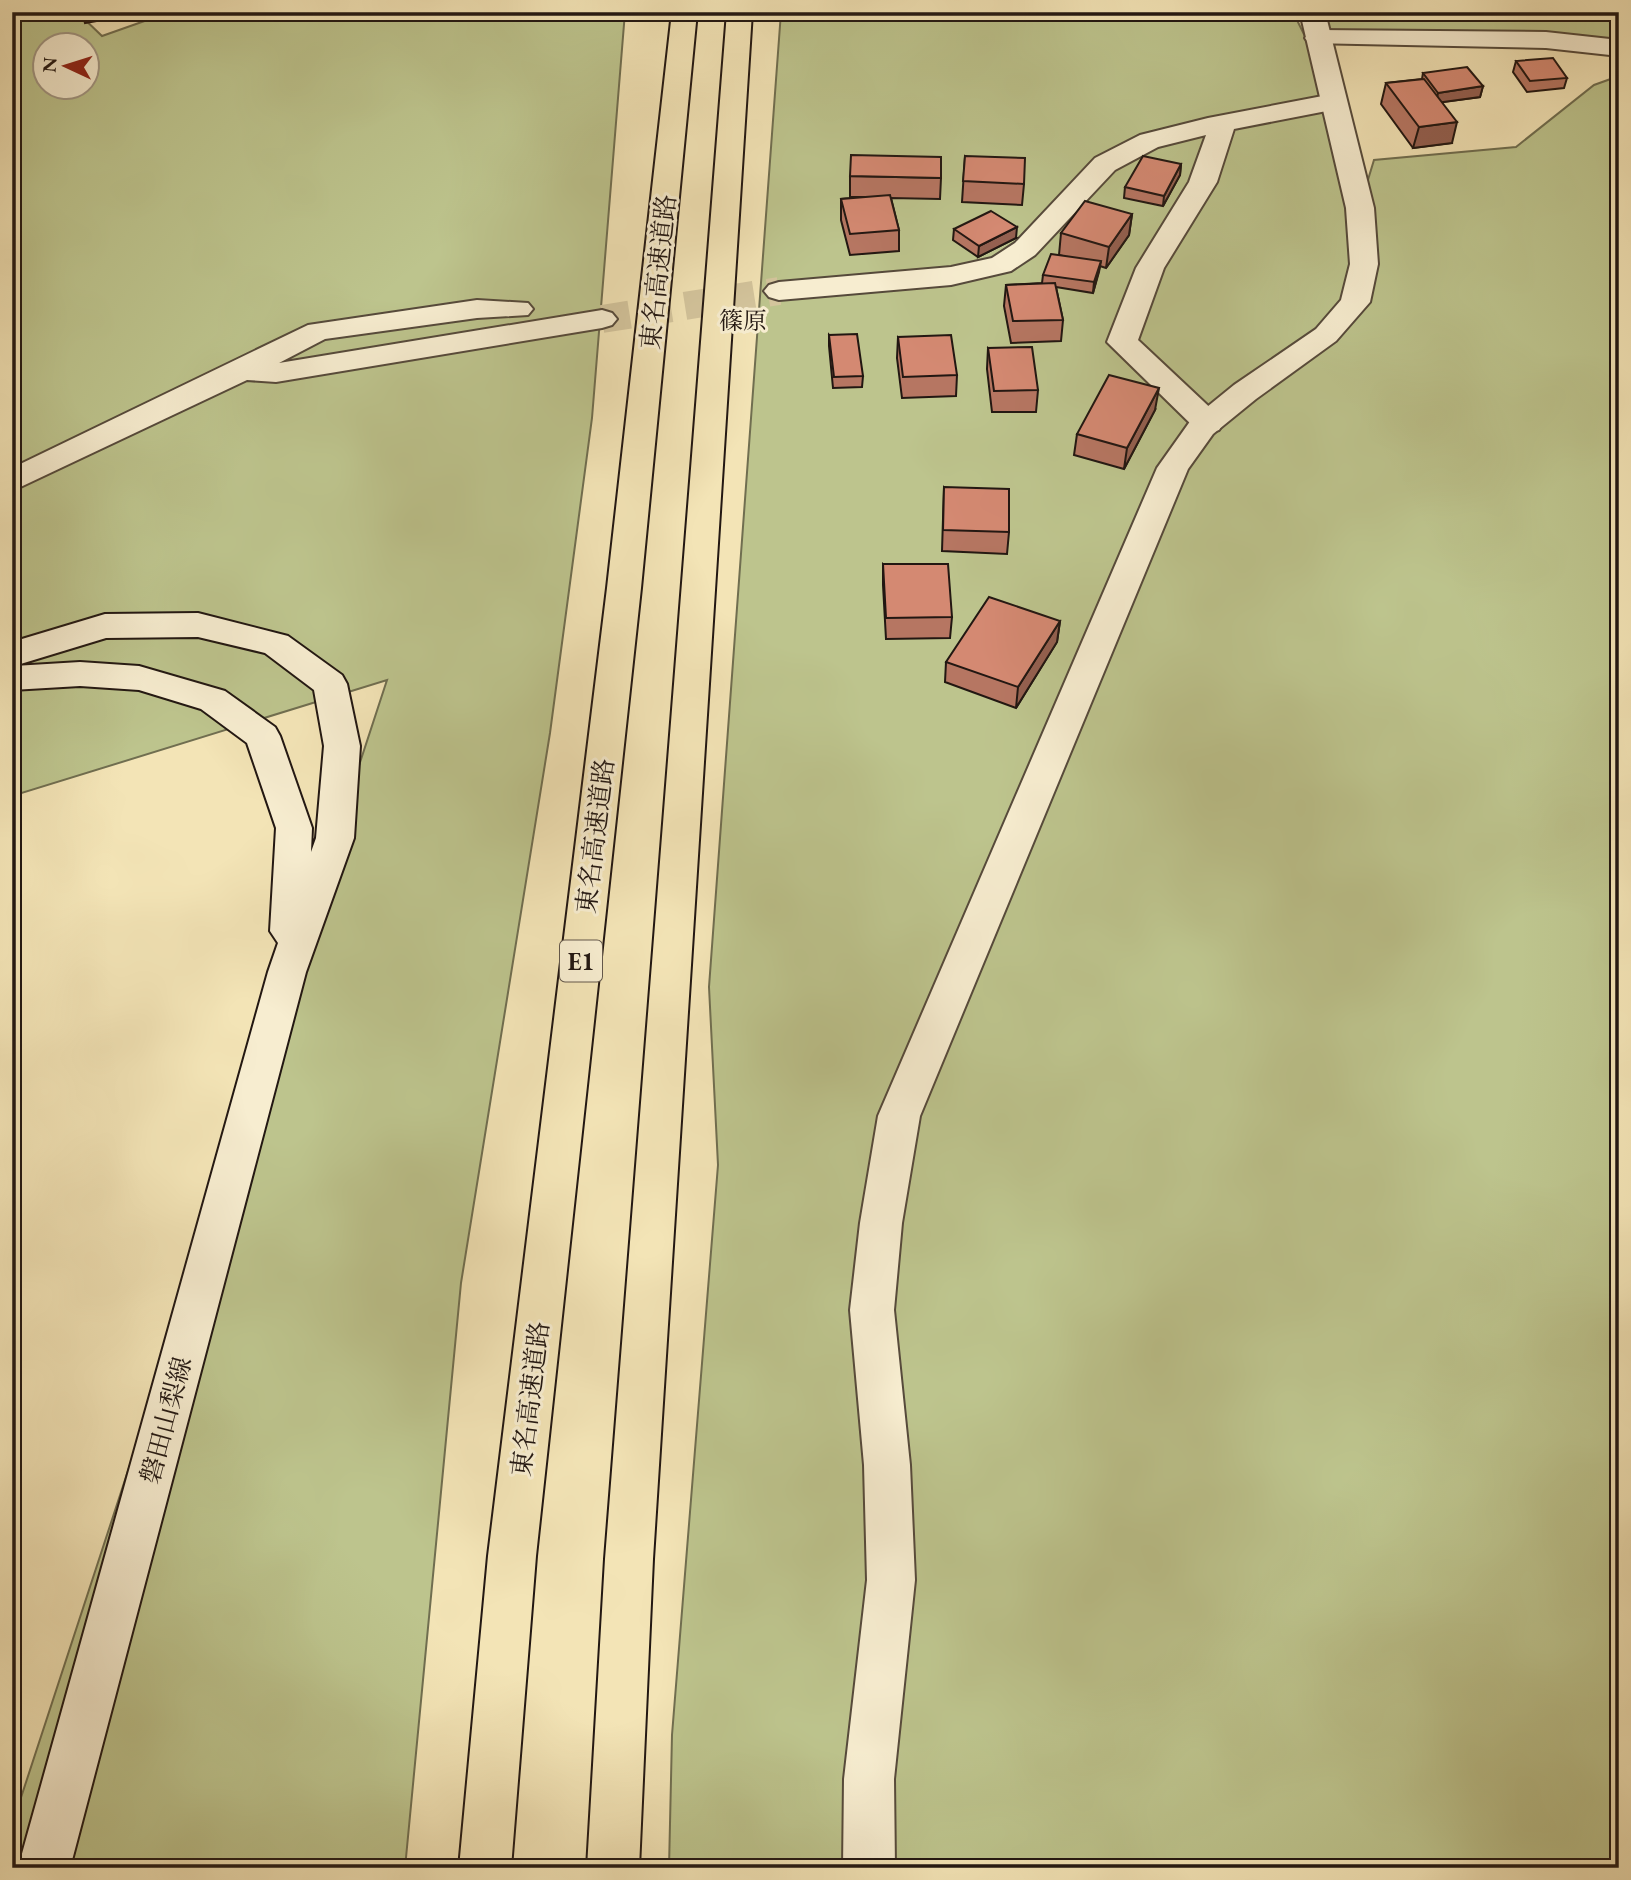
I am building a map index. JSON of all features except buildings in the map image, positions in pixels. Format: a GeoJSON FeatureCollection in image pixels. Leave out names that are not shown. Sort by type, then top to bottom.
{"type":"FeatureCollection","features":[{"type":"Feature","properties":{"kind":"highway","name":"東名高速道路"},"geometry":{"type":"LineString","coordinates":[[485,1868],[512,1556],[626,574],[685,12]]}},
{"type":"Feature","properties":{"kind":"highway"},"geometry":{"type":"LineString","coordinates":[[613,1868],[630,1545],[740,12]]}},
{"type":"Feature","properties":{"kind":"street"},"geometry":{"type":"LineString","coordinates":[[869,1868],[869,1779],[891,1580],[887,1465],[872,1310],[881,1223],[899,1116],[1173,468],[1208,422],[1245,392],[1326,335],[1355,302],[1364,264],[1360,208],[1315,25],[1546,40],[1619,48]]}},
{"type":"Feature","properties":{"kind":"street"},"geometry":{"type":"LineString","coordinates":[[779,291],[951,276],[1001,265],[1025,249],[1105,164],[1149,141],[1223,123],[1333,102]]}},
{"type":"Feature","properties":{"kind":"street"},"geometry":{"type":"LineString","coordinates":[[1208,422],[1122,342],[1150,268],[1203,182],[1223,123]]}},
{"type":"Feature","properties":{"kind":"street"},"geometry":{"type":"LineString","coordinates":[[12,481],[318,331],[477,309],[518,309]]}},
{"type":"Feature","properties":{"kind":"street"},"geometry":{"type":"LineString","coordinates":[[241,371],[276,373],[601,319]]}},
{"type":"Feature","properties":{"kind":"street","name":"磐田山梨線"},"geometry":{"type":"LineString","coordinates":[[12,653],[105,626],[198,625],[276,644],[330,684],[342,746],[335,838],[287,972],[44,1868]]}},
{"type":"Feature","properties":{"kind":"street","name":"磐田山梨線"},"geometry":{"type":"LineString","coordinates":[[12,678],[80,674],[139,678],[213,700],[262,736],[294,828],[287,972]]}},
{"type":"Feature","properties":{"kind":"green space"},"geometry":{"type":"Polygon","coordinates":[[[12,12],[77,12],[98,32],[32,32],[32,102],[102,102],[102,36],[170,12],[625,12],[592,418],[550,733],[461,1283],[405,1868],[12,1868],[12,1825],[387,680],[12,796],[12,12]]]}},
{"type":"Feature","properties":{"kind":"green space"},"geometry":{"type":"Polygon","coordinates":[[[781,12],[1293,12],[1330,87],[1360,206],[1374,160],[1516,147],[1594,85],[1619,76],[1619,1868],[669,1868],[672,1735],[718,1165],[709,987],[781,12]]]}},
{"type":"Feature","properties":{"kind":"green space"},"geometry":{"type":"Polygon","coordinates":[[[1302,12],[1619,12],[1619,51],[1318,38],[1302,12]]]}},
{"type":"Feature","properties":{"kind":"tunnel"},"geometry":{"type":"LineString","coordinates":[[602,319],[779,291]]}},
{"type":"Feature","properties":{"kind":"district","name":"篠原"},"geometry":{"type":"Point","coordinates":[743,320]}}]}
